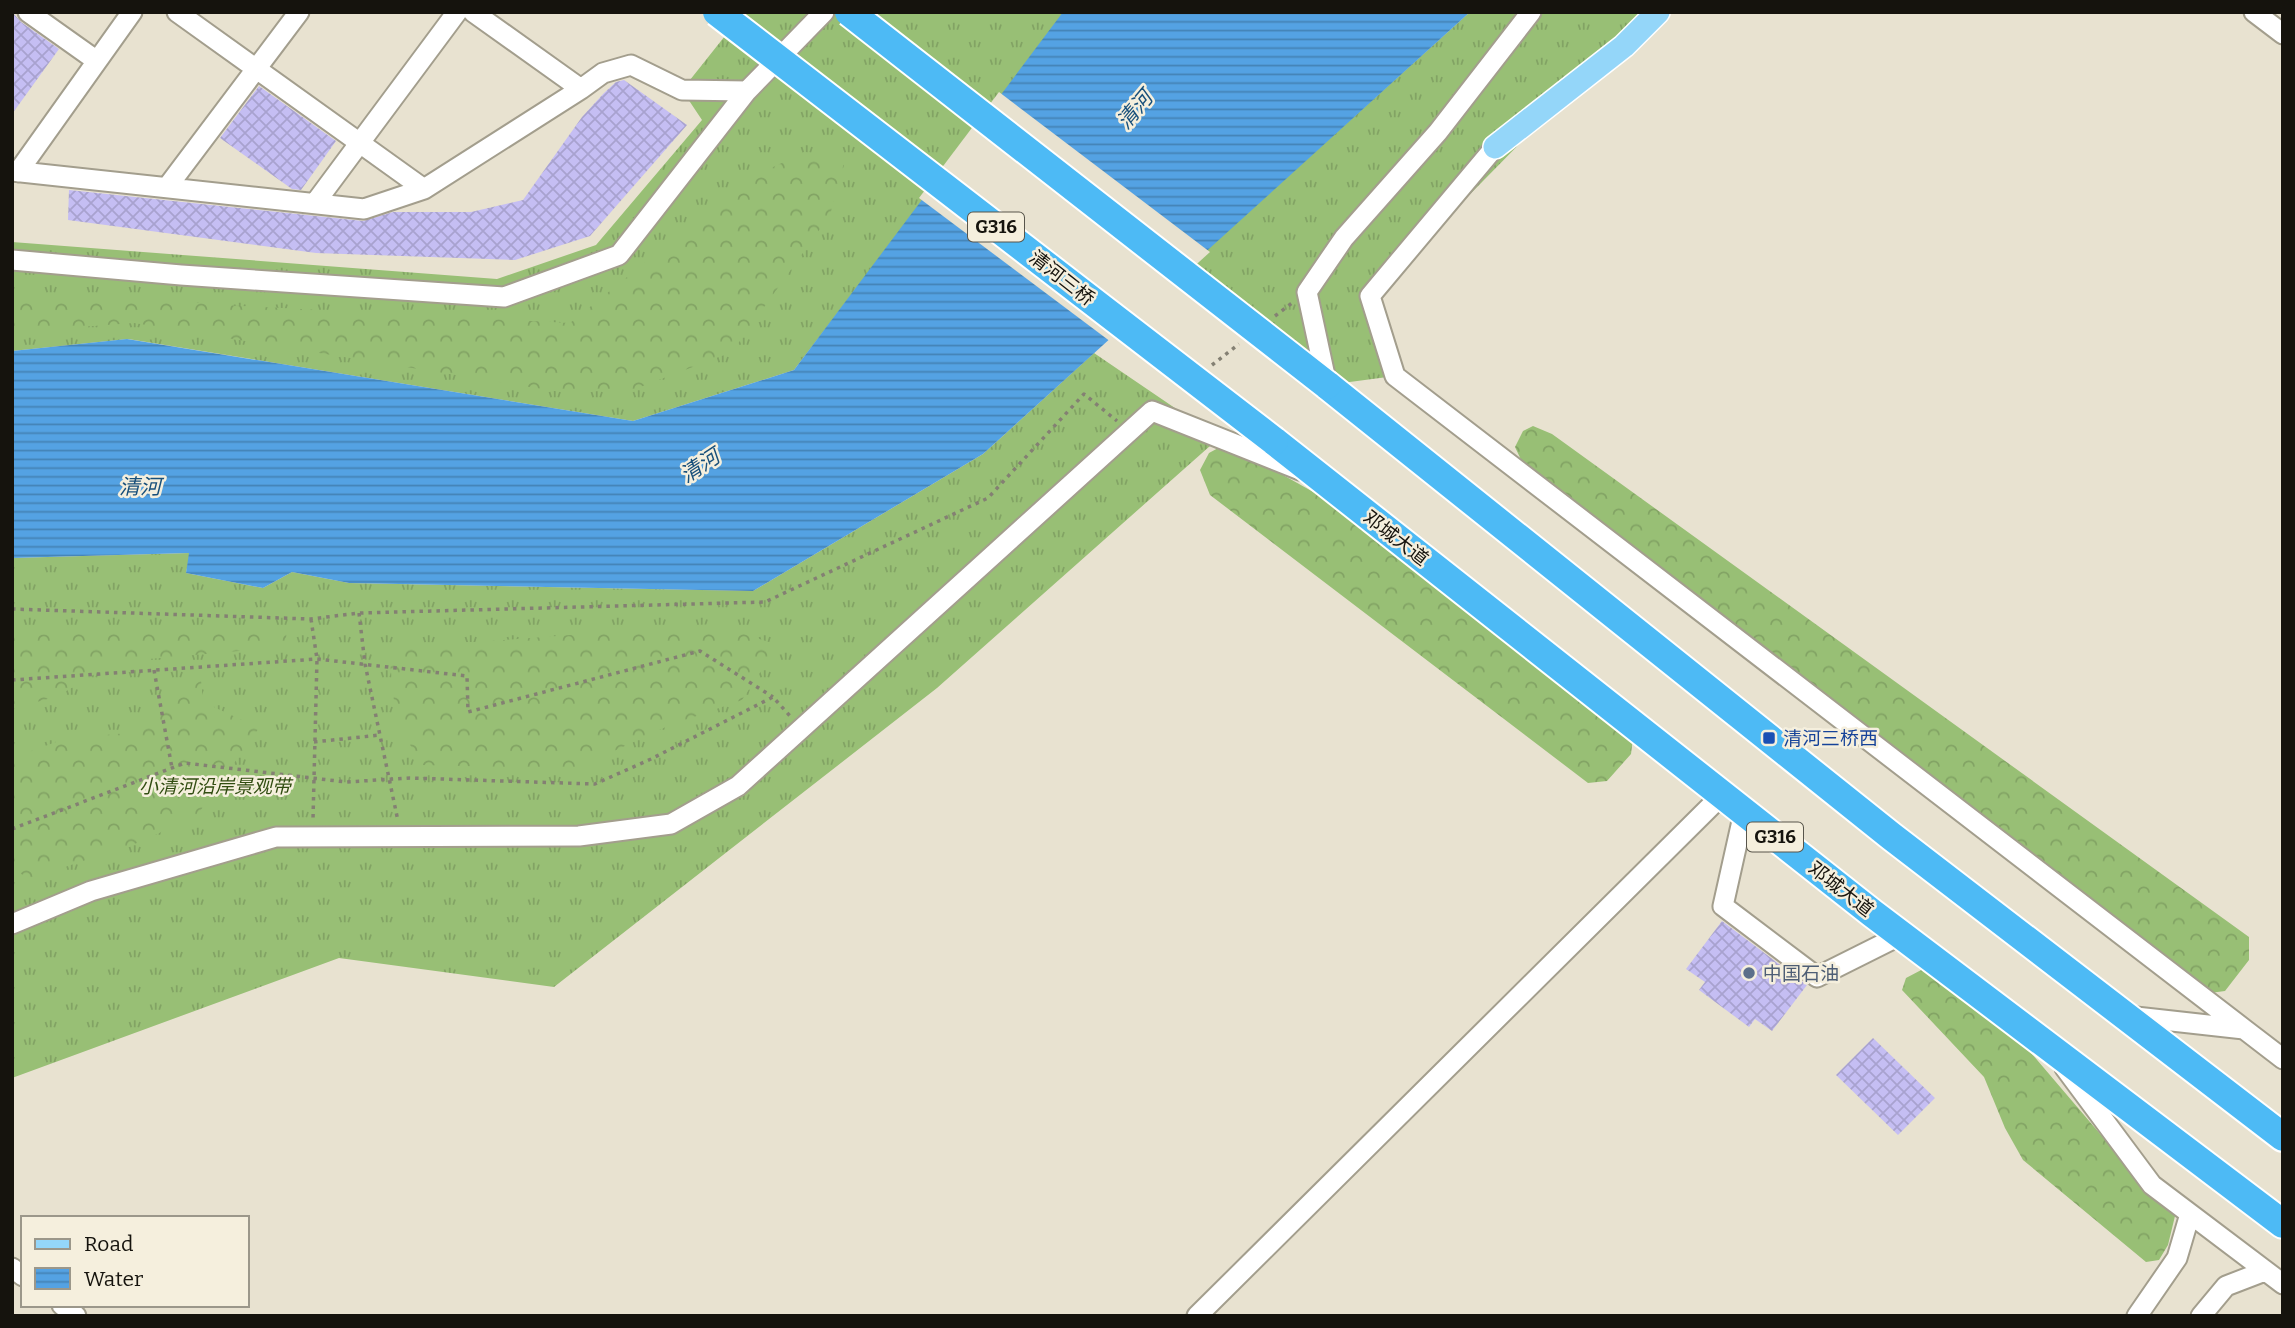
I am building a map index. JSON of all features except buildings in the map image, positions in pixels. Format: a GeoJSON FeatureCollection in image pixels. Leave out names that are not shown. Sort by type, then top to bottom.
{"type":"FeatureCollection","features":[{"type":"Feature","properties":{"kind":"highway","name":"清河三桥"},"geometry":{"type":"LineString","coordinates":[[717,12],[1274,442]]}},
{"type":"Feature","properties":{"kind":"highway"},"geometry":{"type":"LineString","coordinates":[[849,12],[1327,384],[1891,836],[2283,1137]]}},
{"type":"Feature","properties":{"kind":"highway","name":"邓城大道"},"geometry":{"type":"LineString","coordinates":[[1274,442],[1901,936],[2283,1224]]}},
{"type":"Feature","properties":{"kind":"main road"},"geometry":{"type":"LineString","coordinates":[[1495,147],[1636,12]]}},
{"type":"Feature","properties":{"kind":"main road"},"geometry":{"type":"LineString","coordinates":[[1495,147],[1624,46],[1658,12]]}},
{"type":"Feature","properties":{"kind":"street"},"geometry":{"type":"LineString","coordinates":[[28,12],[97,61]]}},
{"type":"Feature","properties":{"kind":"street"},"geometry":{"type":"LineString","coordinates":[[15,172],[132,12]]}},
{"type":"Feature","properties":{"kind":"street"},"geometry":{"type":"LineString","coordinates":[[177,12],[424,189]]}},
{"type":"Feature","properties":{"kind":"street"},"geometry":{"type":"LineString","coordinates":[[168,186],[299,12]]}},
{"type":"Feature","properties":{"kind":"street"},"geometry":{"type":"LineString","coordinates":[[315,203],[457,12]]}},
{"type":"Feature","properties":{"kind":"street"},"geometry":{"type":"LineString","coordinates":[[473,12],[581,89]]}},
{"type":"Feature","properties":{"kind":"street"},"geometry":{"type":"LineString","coordinates":[[12,260],[181,275],[504,297],[620,255],[747,91],[824,12]]}},
{"type":"Feature","properties":{"kind":"street"},"geometry":{"type":"LineString","coordinates":[[1327,384],[1307,292],[1344,238],[1438,132],[1531,12]]}},
{"type":"Feature","properties":{"kind":"street"},"geometry":{"type":"LineString","coordinates":[[2254,12],[2283,34]]}},
{"type":"Feature","properties":{"kind":"street"},"geometry":{"type":"LineString","coordinates":[[15,172],[168,186],[365,209],[424,189],[603,73],[631,65],[682,90],[747,91]]}},
{"type":"Feature","properties":{"kind":"street"},"geometry":{"type":"LineString","coordinates":[[1495,147],[1370,296],[1395,376],[2283,1059]]}},
{"type":"Feature","properties":{"kind":"street"},"geometry":{"type":"LineString","coordinates":[[12,924],[91,891],[276,837],[579,836],[671,824],[738,786],[1152,411],[1322,479]]}},
{"type":"Feature","properties":{"kind":"street"},"geometry":{"type":"LineString","coordinates":[[1198,1316],[1722,795]]}},
{"type":"Feature","properties":{"kind":"street"},"geometry":{"type":"LineString","coordinates":[[1744,812],[1723,906],[1817,977],[1901,936]]}},
{"type":"Feature","properties":{"kind":"street"},"geometry":{"type":"LineString","coordinates":[[2123,1015],[2245,1029]]}},
{"type":"Feature","properties":{"kind":"street"},"geometry":{"type":"LineString","coordinates":[[2050,1047],[2152,1185],[2283,1284]]}},
{"type":"Feature","properties":{"kind":"street"},"geometry":{"type":"LineString","coordinates":[[2137,1316],[2177,1258],[2190,1214]]}},
{"type":"Feature","properties":{"kind":"street"},"geometry":{"type":"LineString","coordinates":[[2201,1316],[2226,1286],[2265,1271]]}},
{"type":"Feature","properties":{"kind":"path"},"geometry":{"type":"LineString","coordinates":[[1274,317],[1307,292]]}},
{"type":"Feature","properties":{"kind":"path"},"geometry":{"type":"LineString","coordinates":[[1207,369],[1240,343]]}},
{"type":"Feature","properties":{"kind":"path"},"geometry":{"type":"LineString","coordinates":[[12,609],[311,619],[359,614],[765,602],[988,498],[1084,394],[1130,431]]}},
{"type":"Feature","properties":{"kind":"path"},"geometry":{"type":"LineString","coordinates":[[359,614],[365,664],[400,837]]}},
{"type":"Feature","properties":{"kind":"path"},"geometry":{"type":"LineString","coordinates":[[311,619],[317,659],[313,837]]}},
{"type":"Feature","properties":{"kind":"path"},"geometry":{"type":"LineString","coordinates":[[12,680],[317,659],[467,676],[468,712],[700,651],[774,697],[801,729]]}},
{"type":"Feature","properties":{"kind":"path"},"geometry":{"type":"LineString","coordinates":[[154,670],[172,768]]}},
{"type":"Feature","properties":{"kind":"path"},"geometry":{"type":"LineString","coordinates":[[12,829],[185,763],[346,782],[390,779],[594,784],[652,759],[774,697]]}},
{"type":"Feature","properties":{"kind":"path"},"geometry":{"type":"LineString","coordinates":[[314,742],[380,735]]}},
{"type":"Feature","properties":{"kind":"green space"},"geometry":{"type":"Polygon","coordinates":[[[744,12],[1067,12],[794,370],[633,421],[128,339],[12,351],[12,242],[497,279],[596,245],[702,120],[682,90],[744,12]]]}},
{"type":"Feature","properties":{"kind":"green space"},"geometry":{"type":"Polygon","coordinates":[[[1470,12],[1649,12],[1370,296],[1395,376],[1327,385],[1182,272],[1470,12]]]}},
{"type":"Feature","properties":{"kind":"green space"},"geometry":{"type":"Polygon","coordinates":[[[805,152],[844,165],[830,215],[732,352],[635,389],[567,393],[134,323],[12,332],[12,299],[124,297],[223,305],[570,323],[750,178],[805,152]]]}},
{"type":"Feature","properties":{"kind":"green space","name":"小清河沿岸景观带"},"geometry":{"type":"Polygon","coordinates":[[[1094,353],[1219,438],[937,688],[554,987],[339,958],[12,1078],[12,558],[190,553],[186,573],[263,588],[292,572],[349,583],[753,591],[983,454],[1094,353]]]}},
{"type":"Feature","properties":{"kind":"green space"},"geometry":{"type":"Polygon","coordinates":[[[1533,426],[1552,434],[2249,937],[2249,960],[2225,991],[2210,993],[1523,464],[1515,447],[1523,431],[1533,426]]]}},
{"type":"Feature","properties":{"kind":"green space"},"geometry":{"type":"Polygon","coordinates":[[[1220,447],[1256,460],[1333,503],[1633,738],[1631,754],[1607,781],[1588,783],[1210,495],[1200,470],[1209,453],[1220,447]]]}},
{"type":"Feature","properties":{"kind":"green space"},"geometry":{"type":"Polygon","coordinates":[[[714,624],[778,645],[742,700],[668,726],[575,769],[422,765],[396,721],[388,643],[478,642],[714,624]]]}},
{"type":"Feature","properties":{"kind":"green space"},"geometry":{"type":"Polygon","coordinates":[[[287,629],[285,647],[115,662],[58,696],[12,709],[12,635],[287,629]]]}},
{"type":"Feature","properties":{"kind":"green space"},"geometry":{"type":"Polygon","coordinates":[[[201,680],[203,702],[259,728],[198,814],[143,841],[29,879],[12,868],[12,758],[67,738],[129,733],[201,680]]]}},
{"type":"Feature","properties":{"kind":"green space"},"geometry":{"type":"Polygon","coordinates":[[[1925,968],[2026,1047],[2142,1183],[2164,1201],[2175,1216],[2168,1245],[2159,1260],[2146,1262],[2023,1160],[2005,1128],[1984,1077],[1902,990],[1906,978],[1925,968]]]}},
{"type":"Feature","properties":{"kind":"water","name":"清河"},"geometry":{"type":"Polygon","coordinates":[[[1063,12],[1470,12],[983,454],[753,591],[349,583],[292,572],[263,588],[186,573],[189,553],[12,558],[12,351],[127,339],[633,421],[794,370],[1063,12]]]}},
{"type":"Feature","properties":{"kind":"pier"},"geometry":{"type":"Polygon","coordinates":[[[999,92],[1210,252],[1111,342],[919,198],[999,92]]]}},
{"type":"Feature","properties":{"kind":"place","name":"清河三桥西"},"geometry":{"type":"Point","coordinates":[1769,738]}},
{"type":"Feature","properties":{"kind":"place","name":"中国石油"},"geometry":{"type":"Point","coordinates":[1749,973]}}]}
